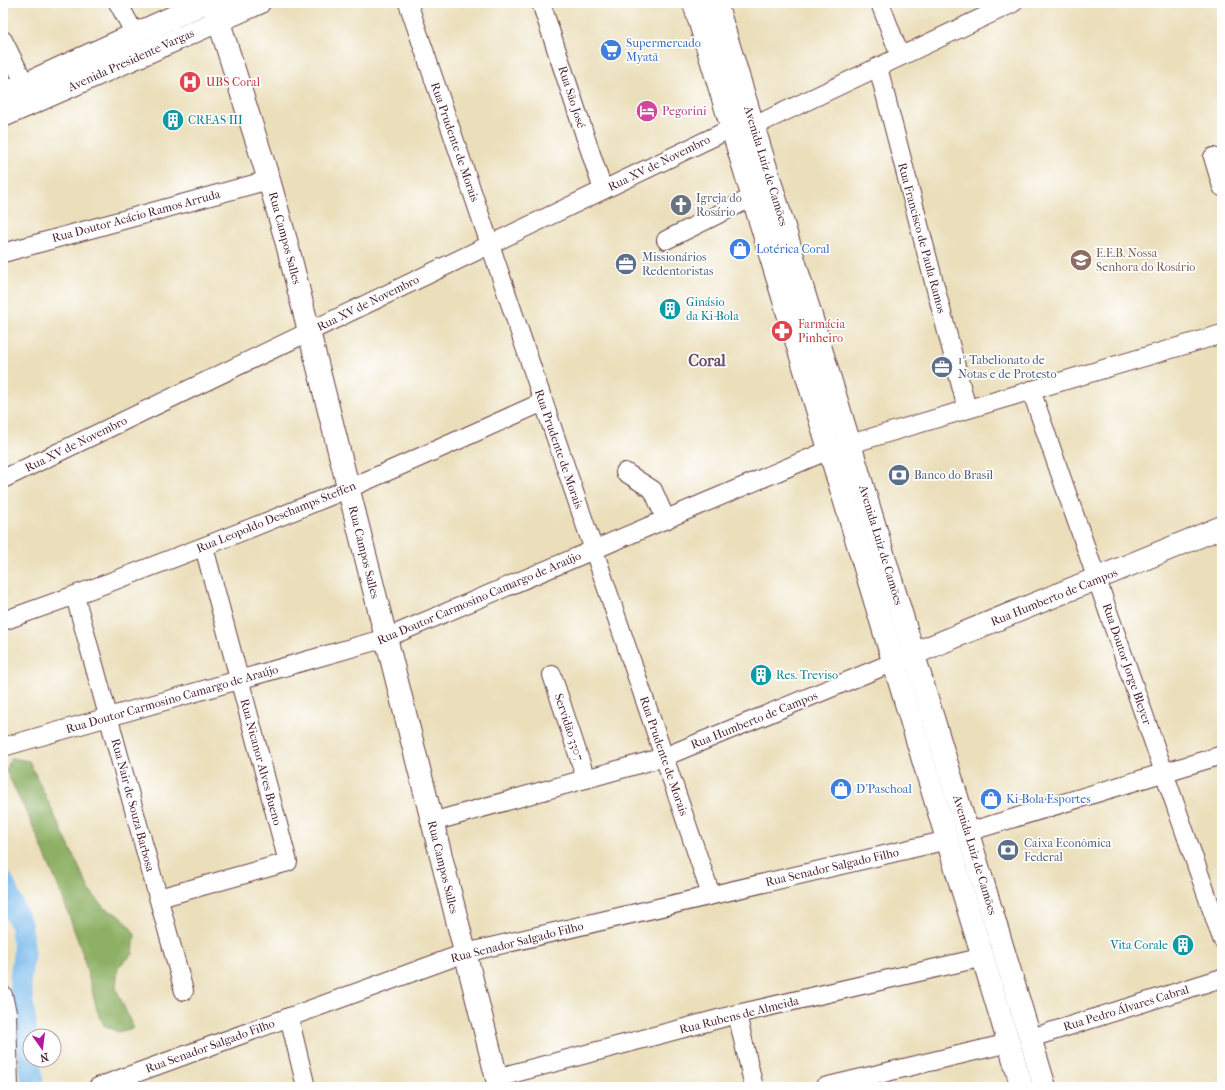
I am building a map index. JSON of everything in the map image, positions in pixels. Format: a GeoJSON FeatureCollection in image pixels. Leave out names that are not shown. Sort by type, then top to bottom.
{"type":"FeatureCollection","features":[{"type":"Feature","properties":{"kind":"main road","name":"Avenida Presidente Vargas"},"geometry":{"type":"LineString","coordinates":[[3,94],[204,3]]}},
{"type":"Feature","properties":{"kind":"main road","name":"Avenida Presidente Vargas"},"geometry":{"type":"LineString","coordinates":[[3,116],[215,12],[259,3]]}},
{"type":"Feature","properties":{"kind":"main road","name":"Avenida Luiz de Camões"},"geometry":{"type":"LineString","coordinates":[[694,3],[1022,1087]]}},
{"type":"Feature","properties":{"kind":"main road","name":"Avenida Luiz de Camões"},"geometry":{"type":"LineString","coordinates":[[716,3],[1045,1087]]}},
{"type":"Feature","properties":{"kind":"main road","name":"Rua Campos Salles"},"geometry":{"type":"LineString","coordinates":[[215,12],[269,180],[285,238],[498,1082]]}},
{"type":"Feature","properties":{"kind":"main road","name":"Rua Humberto de Campos"},"geometry":{"type":"LineString","coordinates":[[894,662],[1222,527]]}},
{"type":"Feature","properties":{"kind":"street"},"geometry":{"type":"LineString","coordinates":[[118,3],[135,34]]}},
{"type":"Feature","properties":{"kind":"street","name":"Rua Prudente de Morais"},"geometry":{"type":"LineString","coordinates":[[408,3],[711,895]]}},
{"type":"Feature","properties":{"kind":"street","name":"Rua São José"},"geometry":{"type":"LineString","coordinates":[[541,3],[603,190]]}},
{"type":"Feature","properties":{"kind":"street"},"geometry":{"type":"LineString","coordinates":[[880,3],[900,56]]}},
{"type":"Feature","properties":{"kind":"street"},"geometry":{"type":"LineString","coordinates":[[754,126],[1013,3]]}},
{"type":"Feature","properties":{"kind":"street"},"geometry":{"type":"LineString","coordinates":[[3,40],[25,84]]}},
{"type":"Feature","properties":{"kind":"street","name":"Rua Francisco de Paula Ramos"},"geometry":{"type":"LineString","coordinates":[[878,67],[967,409]]}},
{"type":"Feature","properties":{"kind":"street","name":"Rua XV de Novembro"},"geometry":{"type":"LineString","coordinates":[[3,479],[732,128]]}},
{"type":"Feature","properties":{"kind":"street"},"geometry":{"type":"LineString","coordinates":[[1213,157],[1222,187]]}},
{"type":"Feature","properties":{"kind":"street","name":"Rua Doutor Acácio Ramos Arruda"},"geometry":{"type":"LineString","coordinates":[[3,253],[269,180]]}},
{"type":"Feature","properties":{"kind":"street"},"geometry":{"type":"LineString","coordinates":[[666,240],[753,197]]}},
{"type":"Feature","properties":{"kind":"street"},"geometry":{"type":"LineString","coordinates":[[850,444],[1222,334]]}},
{"type":"Feature","properties":{"kind":"street","name":"Rua Doutor Jorge Bleyer"},"geometry":{"type":"LineString","coordinates":[[1031,390],[1222,938]]}},
{"type":"Feature","properties":{"kind":"street","name":"Rua Leopoldo Deschamps Steffen"},"geometry":{"type":"LineString","coordinates":[[3,621],[75,596],[204,547],[348,488],[544,402]]}},
{"type":"Feature","properties":{"kind":"street","name":"Rua Doutor Carmosino Camargo de Araújo"},"geometry":{"type":"LineString","coordinates":[[3,747],[386,638],[830,450]]}},
{"type":"Feature","properties":{"kind":"street"},"geometry":{"type":"LineString","coordinates":[[625,472],[653,490],[666,520]]}},
{"type":"Feature","properties":{"kind":"street","name":"Rua Nicanor Alves Bueno"},"geometry":{"type":"LineString","coordinates":[[158,898],[288,862],[204,547]]}},
{"type":"Feature","properties":{"kind":"street","name":"Rua Nair de Souza Barbosa"},"geometry":{"type":"LineString","coordinates":[[75,596],[184,991]]}},
{"type":"Feature","properties":{"kind":"street","name":"Rua Humberto de Campos"},"geometry":{"type":"LineString","coordinates":[[432,822],[664,757],[894,662]]}},
{"type":"Feature","properties":{"kind":"street","name":"Servidão 3307"},"geometry":{"type":"LineString","coordinates":[[552,675],[586,779]]}},
{"type":"Feature","properties":{"kind":"street"},"geometry":{"type":"LineString","coordinates":[[968,832],[1222,755]]}},
{"type":"Feature","properties":{"kind":"street","name":"Rua Senador Salgado Filho"},"geometry":{"type":"LineString","coordinates":[[101,1086],[465,953],[948,840]]}},
{"type":"Feature","properties":{"kind":"street","name":"Rua Rubens de Almeida"},"geometry":{"type":"LineString","coordinates":[[498,1082],[737,1014],[984,958]]}},
{"type":"Feature","properties":{"kind":"street","name":"Rua Pedro Álvares Cabral"},"geometry":{"type":"LineString","coordinates":[[1030,1038],[1222,978]]}},
{"type":"Feature","properties":{"kind":"street"},"geometry":{"type":"LineString","coordinates":[[3,995],[7,1013],[9,1087]]}},
{"type":"Feature","properties":{"kind":"street"},"geometry":{"type":"LineString","coordinates":[[737,1014],[754,1087]]}},
{"type":"Feature","properties":{"kind":"street"},"geometry":{"type":"LineString","coordinates":[[289,1017],[306,1087]]}},
{"type":"Feature","properties":{"kind":"street"},"geometry":{"type":"LineString","coordinates":[[824,1087],[1009,1043]]}},
{"type":"Feature","properties":{"kind":"path"},"geometry":{"type":"LineString","coordinates":[[3,544],[6,550]]}},
{"type":"Feature","properties":{"kind":"green space"},"geometry":{"type":"Polygon","coordinates":[[[11,758],[29,761],[90,891],[104,908],[122,917],[135,934],[133,954],[118,967],[116,988],[133,1028],[118,1032],[104,1025],[97,1010],[83,955],[61,893],[32,824],[6,771],[11,758]]]}},
{"type":"Feature","properties":{"kind":"waterway"},"geometry":{"type":"LineString","coordinates":[[3,882],[21,926],[24,951],[20,980],[33,1087]]}},
{"type":"Feature","properties":{"kind":"place","name":"Supermercado Myatã"},"geometry":{"type":"Point","coordinates":[611,50]}},
{"type":"Feature","properties":{"kind":"place","name":"UBS Coral"},"geometry":{"type":"Point","coordinates":[190,82]}},
{"type":"Feature","properties":{"kind":"place","name":"Pegorini"},"geometry":{"type":"Point","coordinates":[647,111]}},
{"type":"Feature","properties":{"kind":"place","name":"CREAS III"},"geometry":{"type":"Point","coordinates":[173,120]}},
{"type":"Feature","properties":{"kind":"place","name":"Igreja do Rosário"},"geometry":{"type":"Point","coordinates":[681,205]}},
{"type":"Feature","properties":{"kind":"place","name":"Lotérica Coral"},"geometry":{"type":"Point","coordinates":[740,249]}},
{"type":"Feature","properties":{"kind":"place","name":"E.E.B. Nossa Senhora do Rosário"},"geometry":{"type":"Point","coordinates":[1081,260]}},
{"type":"Feature","properties":{"kind":"place","name":"Missionários Redentoristas"},"geometry":{"type":"Point","coordinates":[626,264]}},
{"type":"Feature","properties":{"kind":"place","name":"Ginásio da Ki-Bola"},"geometry":{"type":"Point","coordinates":[670,309]}},
{"type":"Feature","properties":{"kind":"place","name":"Farmácia Pinheiro"},"geometry":{"type":"Point","coordinates":[782,331]}},
{"type":"Feature","properties":{"kind":"place","name":"1º Tabelionato de Notas e de Protesto"},"geometry":{"type":"Point","coordinates":[942,367]}},
{"type":"Feature","properties":{"kind":"place","name":"Banco do Brasil"},"geometry":{"type":"Point","coordinates":[899,475]}},
{"type":"Feature","properties":{"kind":"place","name":"Res. Treviso"},"geometry":{"type":"Point","coordinates":[761,675]}},
{"type":"Feature","properties":{"kind":"place","name":"D'Paschoal"},"geometry":{"type":"Point","coordinates":[841,789]}},
{"type":"Feature","properties":{"kind":"place","name":"Ki-Bola Esportes"},"geometry":{"type":"Point","coordinates":[991,799]}},
{"type":"Feature","properties":{"kind":"place","name":"Caixa Econômica Federal"},"geometry":{"type":"Point","coordinates":[1008,850]}},
{"type":"Feature","properties":{"kind":"place","name":"Vita Corale"},"geometry":{"type":"Point","coordinates":[1183,945]}},
{"type":"Feature","properties":{"kind":"district","name":"Coral"},"geometry":{"type":"Point","coordinates":[707,360]}}]}
